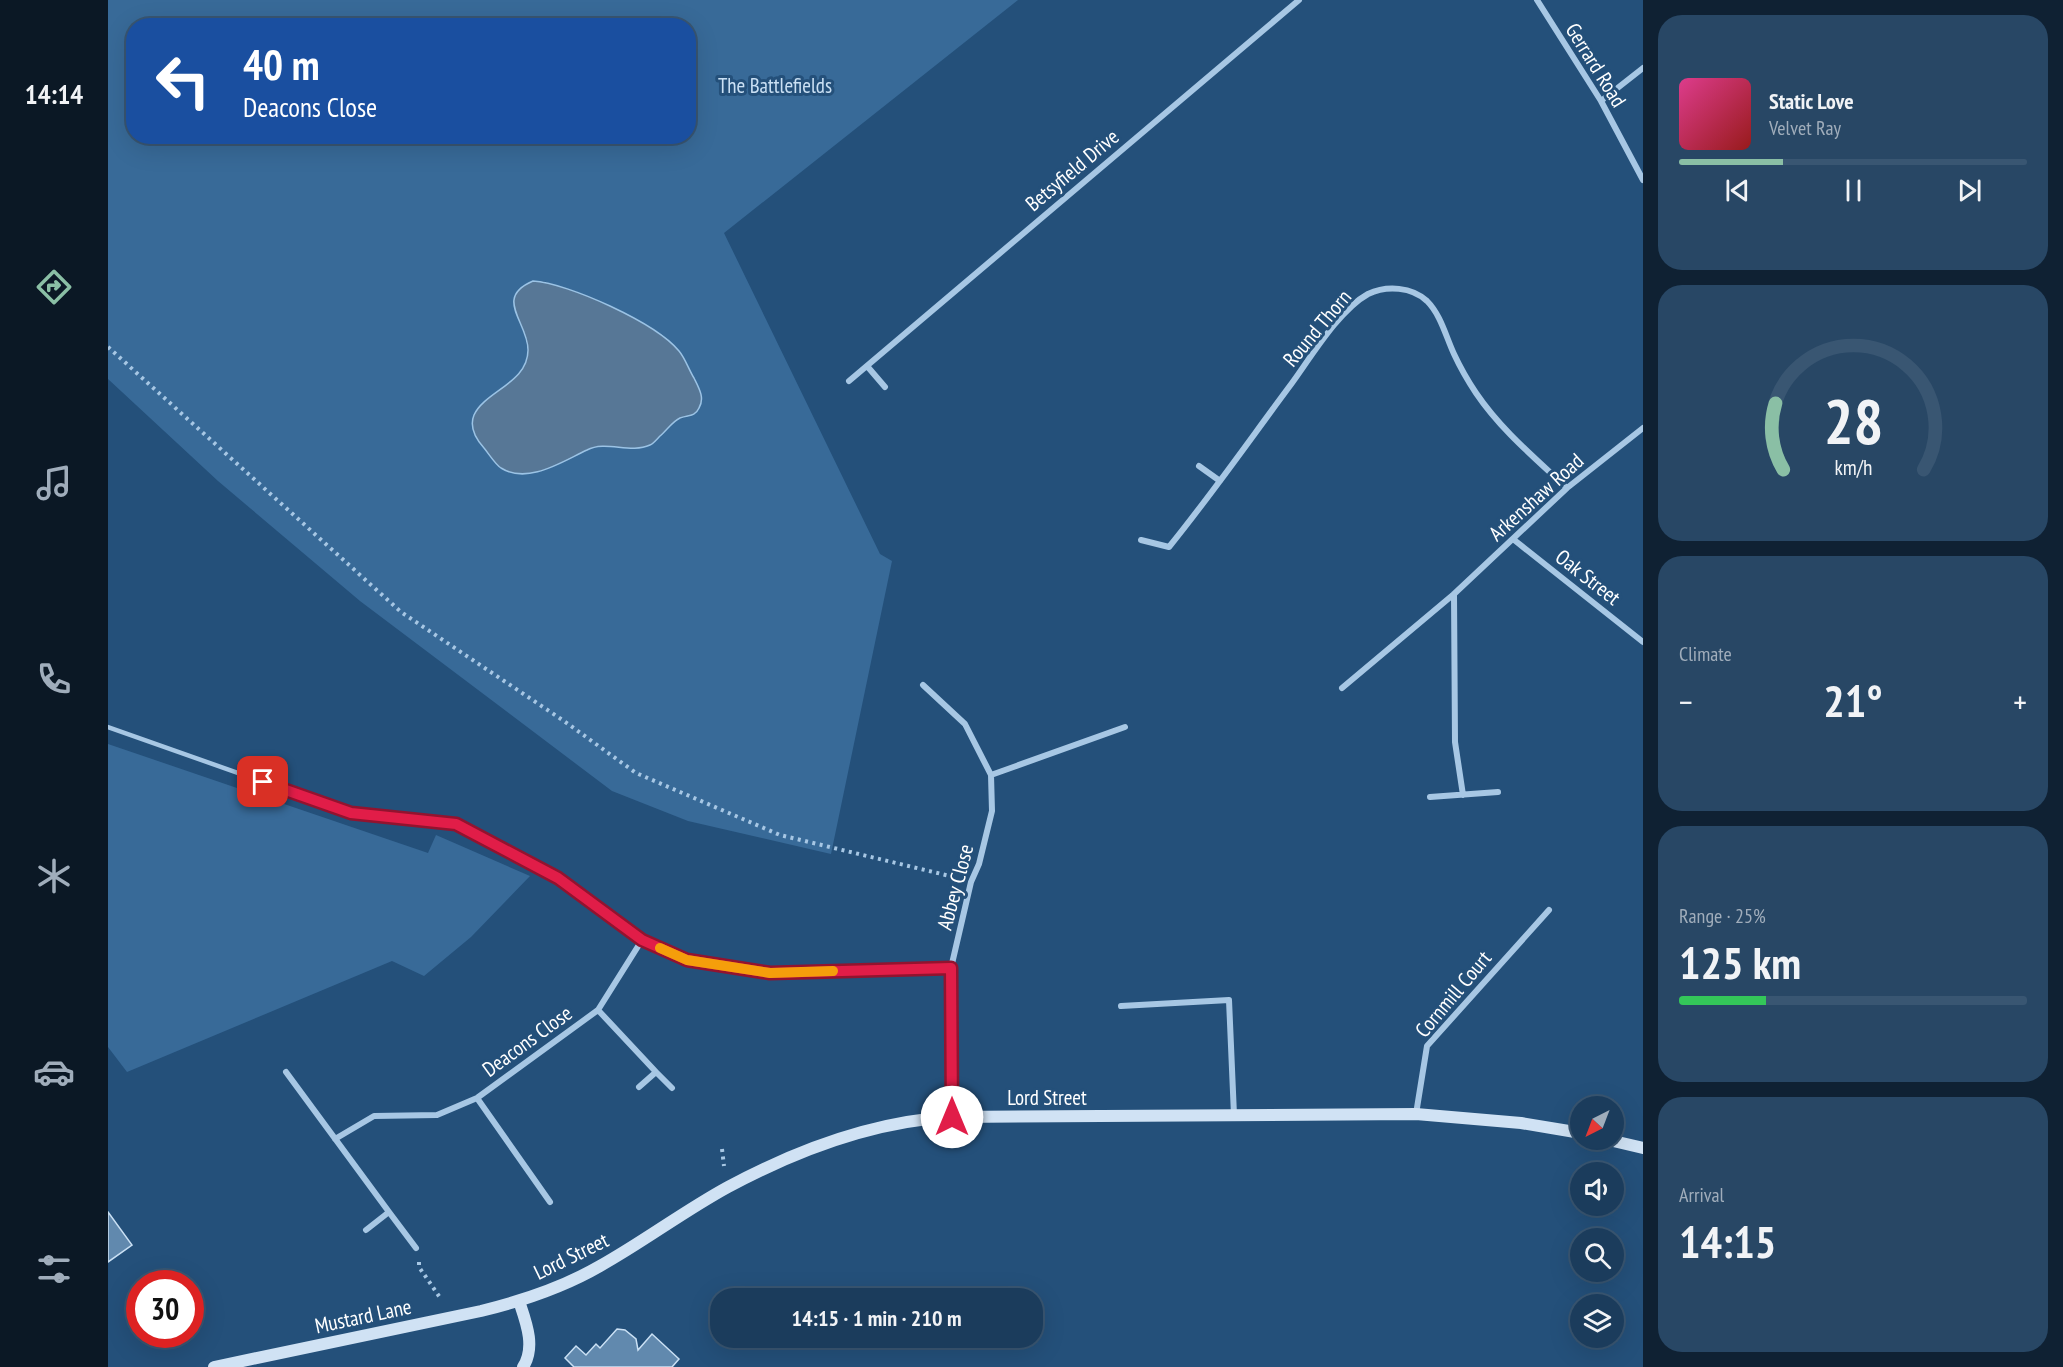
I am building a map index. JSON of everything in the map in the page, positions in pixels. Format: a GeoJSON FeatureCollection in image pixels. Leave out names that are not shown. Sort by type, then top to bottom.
{"type":"FeatureCollection","features":[{"type":"Feature","properties":{"kind":"street","name":"Betsyfield Drive"},"geometry":{"type":"LineString","coordinates":[[849,381],[1299,0]]}},
{"type":"Feature","properties":{"kind":"street","name":"Gerrard Road"},"geometry":{"type":"LineString","coordinates":[[1537,0],[1601,101],[1643,180]]}},
{"type":"Feature","properties":{"kind":"street"},"geometry":{"type":"LineString","coordinates":[[1601,101],[1643,68]]}},
{"type":"Feature","properties":{"kind":"street","name":"Round Thorn"},"geometry":{"type":"LineString","coordinates":[[1141,540],[1169,547],[1325,337],[1358,301],[1381,289],[1408,290],[1428,302],[1436,312],[1453,353],[1477,394],[1509,433],[1567,488]]}},
{"type":"Feature","properties":{"kind":"street"},"geometry":{"type":"LineString","coordinates":[[867,366],[885,387]]}},
{"type":"Feature","properties":{"kind":"street","name":"Arkenshaw Road"},"geometry":{"type":"LineString","coordinates":[[1342,688],[1454,594],[1567,488],[1643,428]]}},
{"type":"Feature","properties":{"kind":"street"},"geometry":{"type":"LineString","coordinates":[[1199,466],[1220,481]]}},
{"type":"Feature","properties":{"kind":"street","name":"Oak Street"},"geometry":{"type":"LineString","coordinates":[[1513,539],[1643,642]]}},
{"type":"Feature","properties":{"kind":"street"},"geometry":{"type":"LineString","coordinates":[[1454,594],[1455,742],[1463,795]]}},
{"type":"Feature","properties":{"kind":"street","name":"Abbey Close"},"geometry":{"type":"LineString","coordinates":[[923,685],[965,724],[992,775],[992,811],[979,864],[971,882],[951,968],[952,1117]]}},
{"type":"Feature","properties":{"kind":"street"},"geometry":{"type":"LineString","coordinates":[[992,775],[1125,727]]}},
{"type":"Feature","properties":{"kind":"street"},"geometry":{"type":"LineString","coordinates":[[1430,797],[1498,792]]}},
{"type":"Feature","properties":{"kind":"street"},"geometry":{"type":"LineString","coordinates":[[558,878],[642,940],[687,960],[770,973],[951,968]]}},
{"type":"Feature","properties":{"kind":"street","name":"Cornmill Court"},"geometry":{"type":"LineString","coordinates":[[1416,1114],[1427,1046],[1549,910]]}},
{"type":"Feature","properties":{"kind":"street","name":"Deacons Close"},"geometry":{"type":"LineString","coordinates":[[334,1139],[374,1116],[437,1115],[477,1098],[598,1010],[642,940]]}},
{"type":"Feature","properties":{"kind":"street"},"geometry":{"type":"LineString","coordinates":[[1121,1006],[1229,1000],[1234,1116]]}},
{"type":"Feature","properties":{"kind":"street","name":"Deacons Close"},"geometry":{"type":"LineString","coordinates":[[598,1010],[672,1088]]}},
{"type":"Feature","properties":{"kind":"street"},"geometry":{"type":"LineString","coordinates":[[286,1071],[416,1248]]}},
{"type":"Feature","properties":{"kind":"street"},"geometry":{"type":"LineString","coordinates":[[639,1086],[656,1072]]}},
{"type":"Feature","properties":{"kind":"street","name":"Deacons Close"},"geometry":{"type":"LineString","coordinates":[[477,1098],[550,1202]]}},
{"type":"Feature","properties":{"kind":"street","name":"Lord Street"},"geometry":{"type":"LineString","coordinates":[[519,1301],[560,1286],[599,1267],[728,1188],[799,1154],[843,1137],[919,1119],[1416,1114],[1521,1122],[1570,1132]]}},
{"type":"Feature","properties":{"kind":"street"},"geometry":{"type":"LineString","coordinates":[[1624,1144],[1643,1148]]}},
{"type":"Feature","properties":{"kind":"street"},"geometry":{"type":"LineString","coordinates":[[366,1230],[389,1212]]}},
{"type":"Feature","properties":{"kind":"street"},"geometry":{"type":"LineString","coordinates":[[519,1301],[530,1340],[529,1350],[522,1367]]}},
{"type":"Feature","properties":{"kind":"street","name":"Mustard Lane"},"geometry":{"type":"LineString","coordinates":[[214,1367],[519,1301]]}},
{"type":"Feature","properties":{"kind":"lane"},"geometry":{"type":"LineString","coordinates":[[108,727],[351,813],[456,824],[558,878]]}},
{"type":"Feature","properties":{"kind":"path"},"geometry":{"type":"LineString","coordinates":[[108,347],[401,612],[564,721],[636,773],[780,835],[971,882]]}},
{"type":"Feature","properties":{"kind":"path"},"geometry":{"type":"LineString","coordinates":[[416,1248],[419,1267],[453,1317]]}},
{"type":"Feature","properties":{"kind":"green space","name":"The Battlefields"},"geometry":{"type":"Polygon","coordinates":[[[108,0],[1018,0],[724,233],[880,554],[892,561],[831,854],[688,821],[612,791],[360,601],[218,481],[108,379],[108,0]],[[543,281],[514,306],[527,347],[525,364],[508,384],[487,401],[538,472],[590,448],[610,446],[629,448],[649,445],[679,419],[692,416],[663,335],[580,293],[543,281]]]}},
{"type":"Feature","properties":{"kind":"green space"},"geometry":{"type":"Polygon","coordinates":[[[108,744],[428,853],[436,835],[530,876],[471,937],[424,976],[392,961],[127,1072],[108,1047],[108,744]]]}},
{"type":"Feature","properties":{"kind":"shaded area"},"geometry":{"type":"Polygon","coordinates":[[[533,281],[567,289],[610,306],[668,340],[681,354],[699,389],[701,404],[697,411],[677,419],[650,445],[634,448],[594,447],[534,473],[511,473],[501,468],[476,437],[473,419],[479,407],[514,379],[526,361],[527,340],[514,303],[515,295],[521,288],[533,281]]]}},
{"type":"Feature","properties":{"kind":"building"},"geometry":{"type":"Polygon","coordinates":[[[108,1212],[132,1245],[108,1262],[108,1212]]]}},
{"type":"Feature","properties":{"kind":"building"},"geometry":{"type":"Polygon","coordinates":[[[617,1329],[625,1330],[636,1339],[638,1350],[652,1334],[679,1359],[672,1367],[574,1367],[565,1358],[576,1346],[586,1355],[596,1344],[600,1348],[617,1329]]]}},
{"type":"Feature","properties":{"kind":"slow traffic"},"geometry":{"type":"LineString","coordinates":[[660,948],[687,960],[770,973],[833,971]]}},
{"type":"Feature","properties":{"kind":"route"},"geometry":{"type":"LineString","coordinates":[[263,782],[351,813],[456,824],[558,878],[642,940],[687,960],[770,973],[951,968],[952,1117]]}}]}
